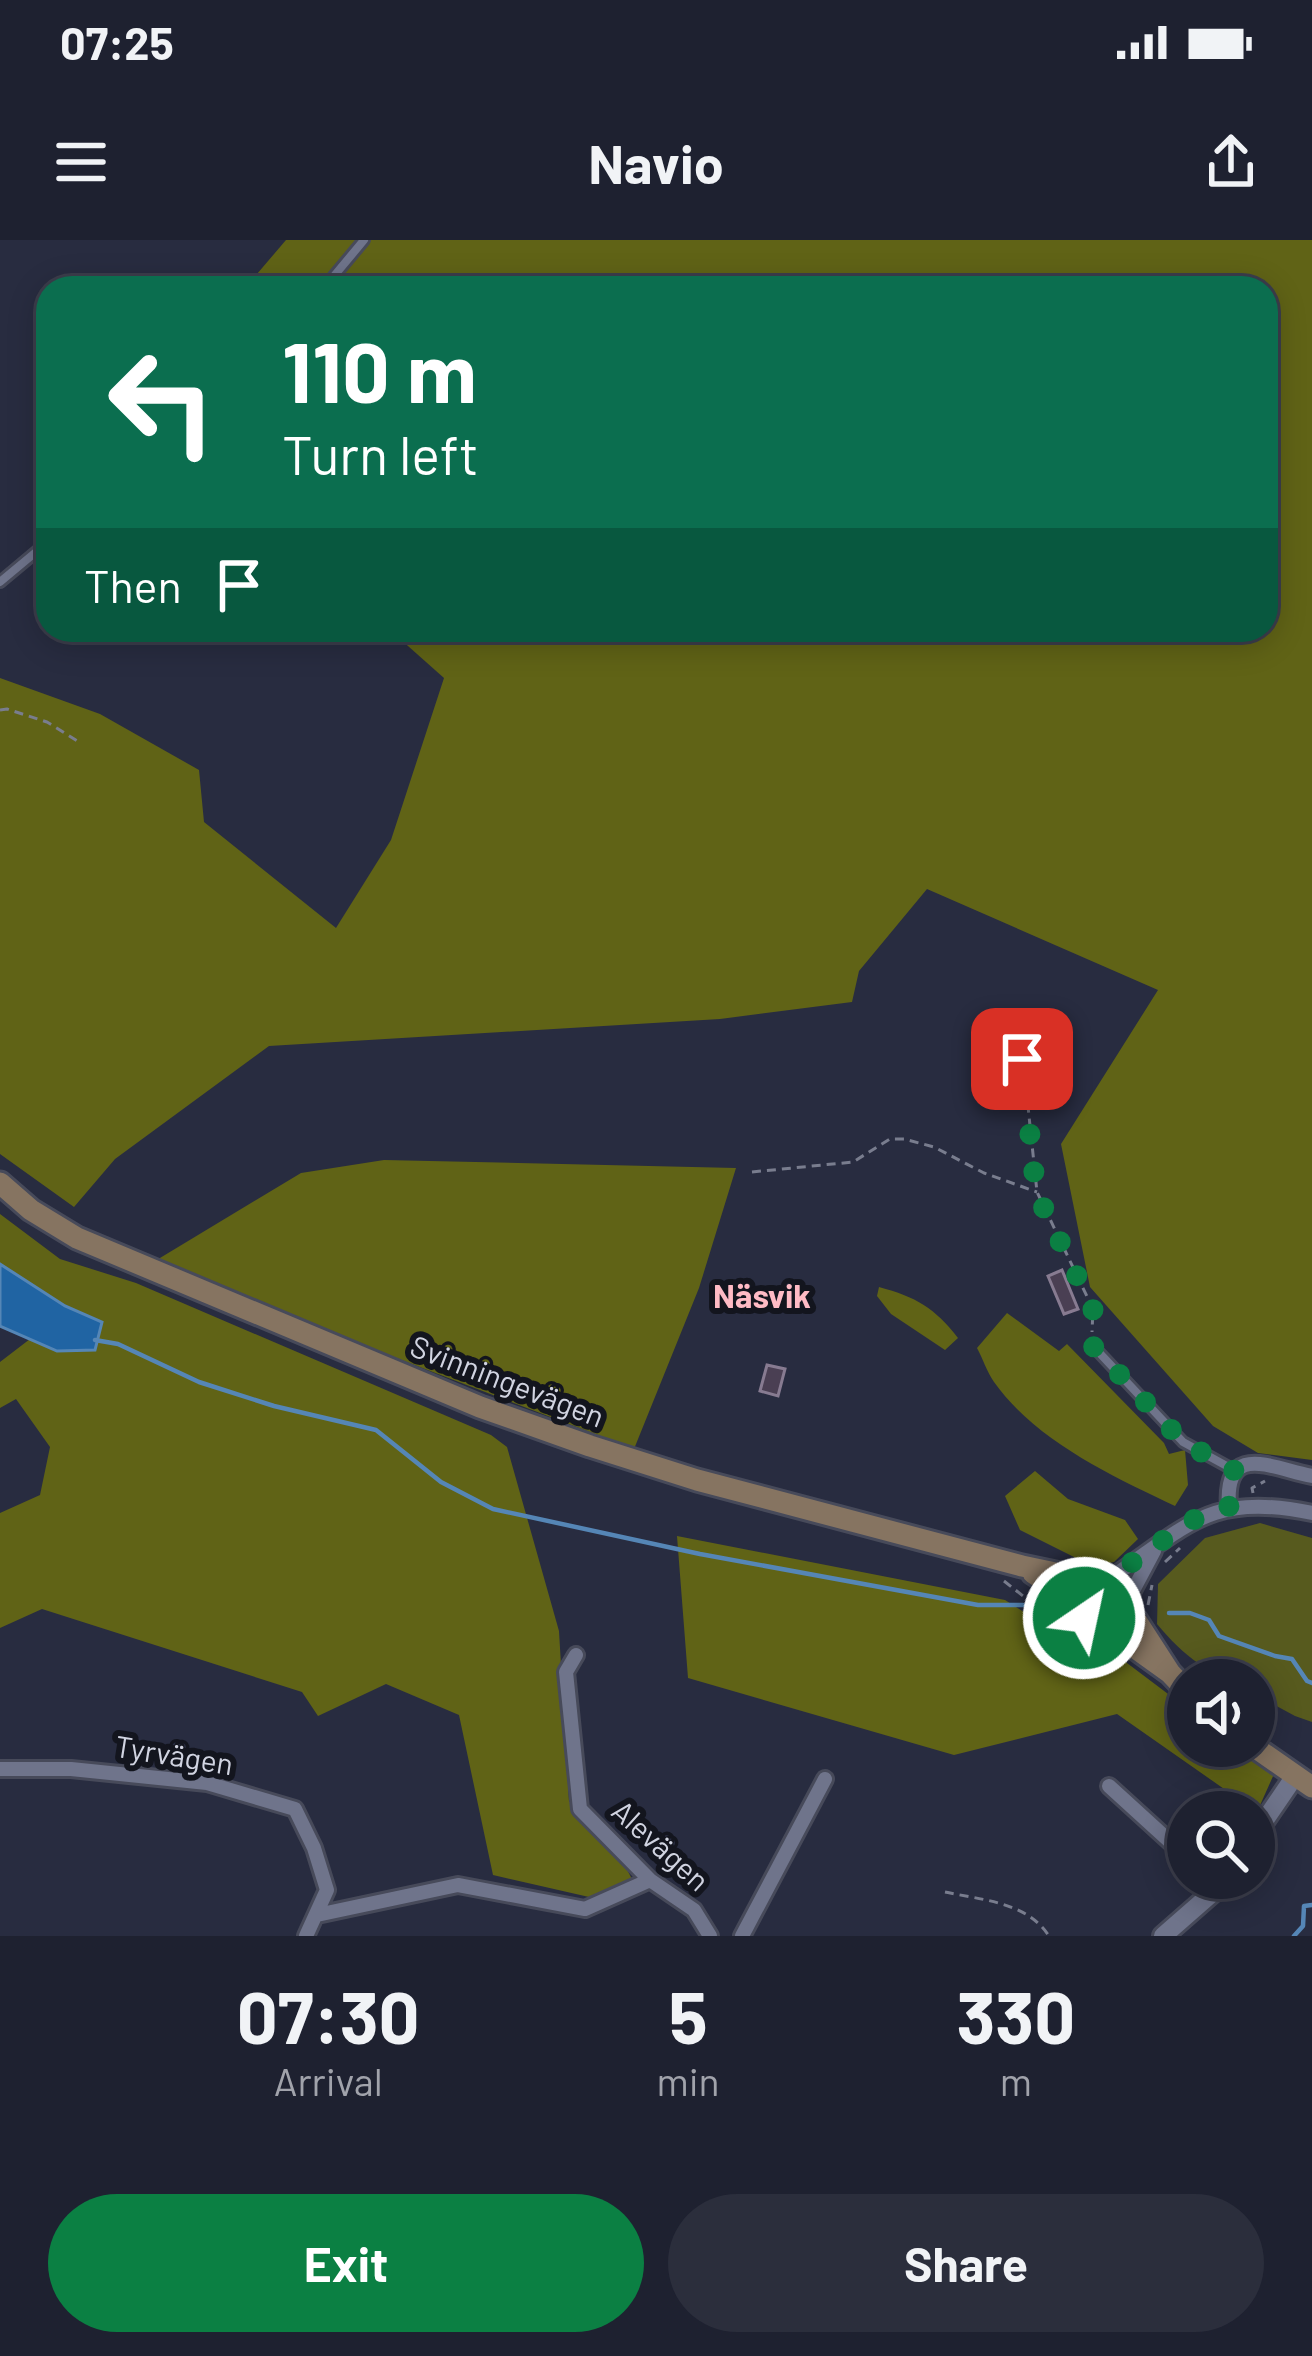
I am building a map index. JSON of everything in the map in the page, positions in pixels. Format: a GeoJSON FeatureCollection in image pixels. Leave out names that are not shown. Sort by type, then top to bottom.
{"type":"FeatureCollection","features":[{"type":"Feature","properties":{"kind":"main road","name":"Svinningevägen"},"geometry":{"type":"LineString","coordinates":[[0,1183],[31,1210],[77,1238],[480,1407],[697,1480],[1022,1566],[1120,1586],[1167,1668]]}},
{"type":"Feature","properties":{"kind":"main road","name":"Svinningevägen"},"geometry":{"type":"LineString","coordinates":[[1022,1566],[1066,1595],[1089,1623],[1167,1671]]}},
{"type":"Feature","properties":{"kind":"main road"},"geometry":{"type":"LineString","coordinates":[[1082,1612],[1085,1591],[1102,1582]]}},
{"type":"Feature","properties":{"kind":"main road"},"geometry":{"type":"LineString","coordinates":[[1102,1629],[1122,1622],[1128,1604]]}},
{"type":"Feature","properties":{"kind":"main road"},"geometry":{"type":"LineString","coordinates":[[1275,1761],[1304,1781]]}},
{"type":"Feature","properties":{"kind":"street"},"geometry":{"type":"LineString","coordinates":[[1229,1507],[1227,1483],[1234,1470],[1252,1461],[1306,1475]]}},
{"type":"Feature","properties":{"kind":"street"},"geometry":{"type":"LineString","coordinates":[[1102,1582],[1190,1521],[1229,1507],[1276,1505],[1312,1513]]}},
{"type":"Feature","properties":{"kind":"street"},"geometry":{"type":"LineString","coordinates":[[1128,1604],[1156,1546]]}},
{"type":"Feature","properties":{"kind":"street","name":"Alevägen"},"geometry":{"type":"LineString","coordinates":[[576,1655],[566,1672],[580,1809],[650,1880],[694,1910],[710,1936]]}},
{"type":"Feature","properties":{"kind":"street","name":"Tyrvägen"},"geometry":{"type":"LineString","coordinates":[[0,1769],[70,1768],[208,1784],[296,1809],[327,1890],[317,1915]]}},
{"type":"Feature","properties":{"kind":"street"},"geometry":{"type":"LineString","coordinates":[[742,1936],[825,1779]]}},
{"type":"Feature","properties":{"kind":"street"},"geometry":{"type":"LineString","coordinates":[[1275,1813],[1304,1781]]}},
{"type":"Feature","properties":{"kind":"street"},"geometry":{"type":"LineString","coordinates":[[1109,1786],[1167,1839]]}},
{"type":"Feature","properties":{"kind":"street"},"geometry":{"type":"LineString","coordinates":[[306,1936],[317,1915],[458,1885],[585,1909],[650,1880]]}},
{"type":"Feature","properties":{"kind":"street"},"geometry":{"type":"LineString","coordinates":[[1163,1936],[1200,1899]]}},
{"type":"Feature","properties":{"kind":"lane"},"geometry":{"type":"LineString","coordinates":[[334,276],[364,240]]}},
{"type":"Feature","properties":{"kind":"lane"},"geometry":{"type":"LineString","coordinates":[[0,582],[36,552]]}},
{"type":"Feature","properties":{"kind":"lane"},"geometry":{"type":"LineString","coordinates":[[1092,1345],[1183,1442],[1234,1470]]}},
{"type":"Feature","properties":{"kind":"path"},"geometry":{"type":"LineString","coordinates":[[0,710],[47,722],[79,742]]}},
{"type":"Feature","properties":{"kind":"path"},"geometry":{"type":"LineString","coordinates":[[1022,1059],[1036,1192],[1093,1309],[1092,1345]]}},
{"type":"Feature","properties":{"kind":"path"},"geometry":{"type":"LineString","coordinates":[[752,1172],[853,1162],[890,1139],[904,1139],[934,1147],[984,1173],[1036,1192]]}},
{"type":"Feature","properties":{"kind":"path"},"geometry":{"type":"LineString","coordinates":[[1254,1506],[1252,1488],[1261,1481],[1306,1475]]}},
{"type":"Feature","properties":{"kind":"path"},"geometry":{"type":"LineString","coordinates":[[1161,1567],[1182,1547]]}},
{"type":"Feature","properties":{"kind":"path"},"geometry":{"type":"LineString","coordinates":[[1150,1618],[1154,1577]]}},
{"type":"Feature","properties":{"kind":"path"},"geometry":{"type":"LineString","coordinates":[[945,1892],[1003,1904],[1029,1915],[1049,1936]]}},
{"type":"Feature","properties":{"kind":"shaded area"},"geometry":{"type":"Polygon","coordinates":[[[286,240],[1312,240],[1312,1460],[1258,1453],[1213,1426],[1090,1287],[1061,1144],[1158,990],[927,889],[859,971],[852,1002],[720,1019],[269,1046],[115,1159],[74,1207],[0,1154],[0,678],[100,714],[199,770],[204,822],[336,928],[391,840],[444,678],[404,642],[1278,642],[1278,276],[255,276],[286,240]]]}},
{"type":"Feature","properties":{"kind":"shaded area"},"geometry":{"type":"Polygon","coordinates":[[[384,1160],[736,1168],[699,1288],[634,1449],[150,1264],[301,1173],[384,1160]]]}},
{"type":"Feature","properties":{"kind":"shaded area"},"geometry":{"type":"Polygon","coordinates":[[[0,1214],[60,1259],[136,1283],[491,1435],[507,1447],[559,1631],[569,1801],[622,1860],[633,1881],[589,1897],[493,1875],[459,1715],[386,1684],[318,1716],[302,1692],[42,1609],[0,1628],[0,1513],[40,1495],[50,1447],[16,1399],[0,1408],[0,1362],[30,1339],[57,1350],[65,1306],[0,1264],[0,1214]]]}},
{"type":"Feature","properties":{"kind":"shaded area"},"geometry":{"type":"Polygon","coordinates":[[[879,1287],[924,1305],[958,1338],[945,1350],[891,1314],[877,1296],[879,1287]]]}},
{"type":"Feature","properties":{"kind":"shaded area"},"geometry":{"type":"Polygon","coordinates":[[[1007,1313],[1059,1351],[1067,1344],[1164,1443],[1169,1454],[1185,1450],[1188,1485],[1175,1506],[1077,1455],[1011,1403],[977,1348],[1007,1313]]]}},
{"type":"Feature","properties":{"kind":"shaded area"},"geometry":{"type":"Polygon","coordinates":[[[1035,1471],[1068,1499],[1125,1520],[1138,1539],[1114,1562],[1092,1566],[1020,1530],[1005,1496],[1035,1471]]]}},
{"type":"Feature","properties":{"kind":"shaded area"},"geometry":{"type":"Polygon","coordinates":[[[1260,1523],[1312,1538],[1312,1722],[1275,1705],[1275,1659],[1193,1659],[1157,1624],[1158,1584],[1205,1538],[1260,1523]]]}},
{"type":"Feature","properties":{"kind":"shaded area"},"geometry":{"type":"Polygon","coordinates":[[[677,1536],[1005,1600],[1095,1657],[1123,1660],[1167,1693],[1167,1749],[1117,1714],[954,1755],[688,1678],[677,1536]]]}},
{"type":"Feature","properties":{"kind":"shaded area"},"geometry":{"type":"Polygon","coordinates":[[[1193,1767],[1265,1767],[1274,1774],[1266,1791],[1227,1791],[1193,1767]]]}},
{"type":"Feature","properties":{"kind":"water"},"geometry":{"type":"Polygon","coordinates":[[[0,1264],[65,1306],[102,1322],[95,1350],[57,1351],[0,1326],[0,1264]]]}},
{"type":"Feature","properties":{"kind":"building"},"geometry":{"type":"Polygon","coordinates":[[[1062,1270],[1078,1309],[1064,1314],[1048,1276],[1062,1270]]]}},
{"type":"Feature","properties":{"kind":"building"},"geometry":{"type":"Polygon","coordinates":[[[767,1365],[785,1369],[778,1396],[760,1391],[767,1365]]]}},
{"type":"Feature","properties":{"kind":"waterway"},"geometry":{"type":"LineString","coordinates":[[95,1340],[118,1344],[199,1382],[376,1430],[441,1482],[493,1509],[700,1554],[978,1605],[1023,1605]]}},
{"type":"Feature","properties":{"kind":"waterway"},"geometry":{"type":"LineString","coordinates":[[1169,1613],[1190,1613],[1209,1620],[1219,1636],[1292,1659],[1312,1683]]}},
{"type":"Feature","properties":{"kind":"waterway"},"geometry":{"type":"LineString","coordinates":[[1294,1936],[1303,1926],[1304,1906],[1312,1905]]}},
{"type":"Feature","properties":{"kind":"district","name":"Näsvik"},"geometry":{"type":"Point","coordinates":[762,1296]}},
{"type":"Feature","properties":{"kind":"route"},"geometry":{"type":"LineString","coordinates":[[1022,1059],[1036,1192],[1093,1309],[1092,1345],[1183,1442],[1234,1470],[1227,1483],[1229,1507],[1190,1521],[1106,1581],[1091,1586],[1082,1598],[1084,1618]]}}]}
